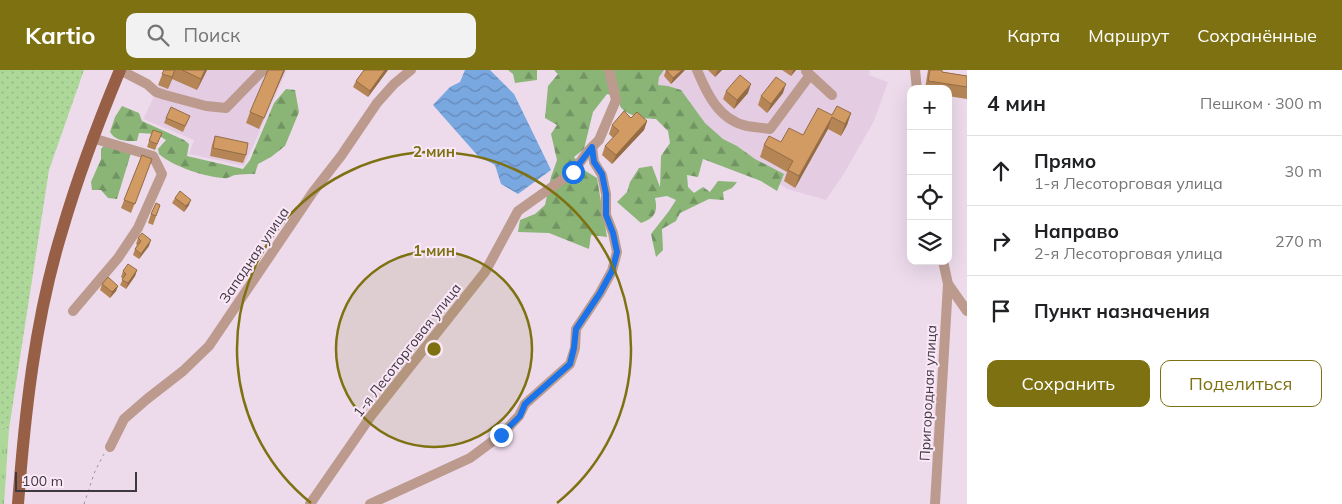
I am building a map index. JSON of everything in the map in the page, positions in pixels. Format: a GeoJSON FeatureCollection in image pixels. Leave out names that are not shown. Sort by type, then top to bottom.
{"type":"FeatureCollection","features":[{"type":"Feature","properties":{"kind":"main road"},"geometry":{"type":"LineString","coordinates":[[18,504],[24,424],[41,315],[61,232],[92,138],[120,70]]}},
{"type":"Feature","properties":{"kind":"street"},"geometry":{"type":"LineString","coordinates":[[120,70],[165,96],[206,106],[226,108],[263,70]]}},
{"type":"Feature","properties":{"kind":"street","name":"Западная улица"},"geometry":{"type":"LineString","coordinates":[[110,447],[124,419],[183,371],[209,346],[313,192],[341,156],[376,103],[394,84],[412,70]]}},
{"type":"Feature","properties":{"kind":"street","name":"1-я Лесоторговая улица"},"geometry":{"type":"LineString","coordinates":[[310,504],[372,416],[485,272],[518,211],[573,172],[599,140],[616,100],[609,70]]}},
{"type":"Feature","properties":{"kind":"street"},"geometry":{"type":"LineString","coordinates":[[697,70],[712,101],[726,116],[745,126],[770,129],[808,72],[832,94]]}},
{"type":"Feature","properties":{"kind":"street"},"geometry":{"type":"LineString","coordinates":[[915,70],[917,85]]}},
{"type":"Feature","properties":{"kind":"street"},"geometry":{"type":"LineString","coordinates":[[73,311],[118,258],[138,228],[162,174],[153,156],[92,138]]}},
{"type":"Feature","properties":{"kind":"street"},"geometry":{"type":"LineString","coordinates":[[370,504],[470,458],[501,435],[520,416],[525,404],[570,364],[576,329],[612,271],[617,252],[613,233],[606,215],[606,194],[602,174],[594,162],[592,147]]}},
{"type":"Feature","properties":{"kind":"street"},"geometry":{"type":"LineString","coordinates":[[944,265],[948,284],[967,311]]}},
{"type":"Feature","properties":{"kind":"street","name":"Пригородная улица"},"geometry":{"type":"LineString","coordinates":[[935,504],[948,284]]}},
{"type":"Feature","properties":{"kind":"path"},"geometry":{"type":"LineString","coordinates":[[84,504],[95,471],[110,447]]}},
{"type":"Feature","properties":{"kind":"shaded area"},"geometry":{"type":"Polygon","coordinates":[[[167,70],[287,70],[244,166],[189,154],[194,140],[143,119],[167,70]]]}},
{"type":"Feature","properties":{"kind":"shaded area"},"geometry":{"type":"Polygon","coordinates":[[[661,70],[870,70],[869,75],[888,82],[874,121],[845,172],[826,200],[787,189],[732,150],[652,80],[661,70]]]}},
{"type":"Feature","properties":{"kind":"green space"},"geometry":{"type":"Polygon","coordinates":[[[0,70],[84,70],[49,170],[9,429],[0,427],[0,70]]]}},
{"type":"Feature","properties":{"kind":"green space"},"geometry":{"type":"Polygon","coordinates":[[[508,70],[537,70],[537,80],[515,83],[513,74],[508,70]]]}},
{"type":"Feature","properties":{"kind":"green space"},"geometry":{"type":"Polygon","coordinates":[[[554,70],[664,70],[659,77],[658,85],[681,90],[705,123],[723,139],[784,174],[777,191],[761,181],[703,159],[698,177],[687,175],[688,187],[694,193],[703,187],[710,192],[718,181],[737,182],[732,188],[723,192],[724,200],[709,199],[680,213],[676,221],[662,229],[663,250],[656,257],[651,234],[676,200],[667,196],[655,198],[656,211],[650,219],[641,223],[617,202],[627,192],[630,182],[639,168],[652,166],[660,187],[661,156],[670,143],[668,131],[656,119],[631,115],[620,106],[618,97],[607,94],[593,112],[584,149],[574,157],[584,170],[597,178],[607,237],[591,235],[589,249],[549,233],[518,232],[520,220],[535,214],[545,205],[557,160],[551,134],[557,125],[545,118],[548,86],[558,74],[554,70]]]}},
{"type":"Feature","properties":{"kind":"green space"},"geometry":{"type":"Polygon","coordinates":[[[286,89],[295,90],[299,112],[285,146],[258,164],[255,174],[225,178],[199,173],[180,167],[159,154],[158,149],[166,140],[156,134],[139,133],[137,141],[129,141],[115,138],[110,132],[115,117],[122,106],[139,113],[142,121],[184,140],[189,144],[187,156],[243,169],[250,160],[274,103],[286,89]]]}},
{"type":"Feature","properties":{"kind":"green space"},"geometry":{"type":"Polygon","coordinates":[[[105,144],[131,153],[117,199],[108,198],[101,190],[92,190],[91,182],[101,159],[101,149],[105,144]]]}},
{"type":"Feature","properties":{"kind":"green space"},"geometry":{"type":"Polygon","coordinates":[[[0,427],[9,429],[4,504],[0,504],[0,427]]]}},
{"type":"Feature","properties":{"kind":"water"},"geometry":{"type":"Polygon","coordinates":[[[465,70],[490,70],[514,94],[551,170],[518,194],[501,184],[495,165],[478,156],[433,105],[450,87],[460,82],[465,70]]]}},
{"type":"Feature","properties":{"kind":"building"},"geometry":{"type":"Polygon","coordinates":[[[164,70],[175,70],[172,77],[162,74],[164,70]]]}},
{"type":"Feature","properties":{"kind":"building"},"geometry":{"type":"Polygon","coordinates":[[[182,70],[205,70],[201,79],[182,70]]]}},
{"type":"Feature","properties":{"kind":"building"},"geometry":{"type":"Polygon","coordinates":[[[268,70],[284,70],[264,118],[250,112],[268,70]]]}},
{"type":"Feature","properties":{"kind":"building"},"geometry":{"type":"Polygon","coordinates":[[[364,70],[385,70],[370,91],[356,81],[364,70]]]}},
{"type":"Feature","properties":{"kind":"building"},"geometry":{"type":"Polygon","coordinates":[[[666,70],[682,70],[673,78],[666,70]]]}},
{"type":"Feature","properties":{"kind":"building"},"geometry":{"type":"Polygon","coordinates":[[[930,70],[942,70],[942,72],[967,76],[967,87],[928,81],[930,70]]]}},
{"type":"Feature","properties":{"kind":"building"},"geometry":{"type":"Polygon","coordinates":[[[740,75],[751,84],[737,100],[726,91],[740,75]]]}},
{"type":"Feature","properties":{"kind":"building"},"geometry":{"type":"Polygon","coordinates":[[[776,77],[786,84],[771,104],[761,96],[776,77]]]}},
{"type":"Feature","properties":{"kind":"building"},"geometry":{"type":"Polygon","coordinates":[[[837,106],[851,113],[845,124],[832,117],[799,176],[788,170],[793,161],[764,145],[769,136],[781,142],[789,128],[803,135],[818,108],[832,115],[837,106]]]}},
{"type":"Feature","properties":{"kind":"building"},"geometry":{"type":"Polygon","coordinates":[[[171,107],[190,116],[185,126],[166,118],[171,107]]]}},
{"type":"Feature","properties":{"kind":"building"},"geometry":{"type":"Polygon","coordinates":[[[624,111],[631,118],[637,112],[647,121],[616,155],[605,146],[619,131],[612,125],[624,111]]]}},
{"type":"Feature","properties":{"kind":"building"},"geometry":{"type":"Polygon","coordinates":[[[153,130],[162,133],[157,144],[149,141],[153,130]]]}},
{"type":"Feature","properties":{"kind":"building"},"geometry":{"type":"Polygon","coordinates":[[[215,136],[248,143],[246,155],[213,148],[215,136]]]}},
{"type":"Feature","properties":{"kind":"building"},"geometry":{"type":"Polygon","coordinates":[[[142,155],[152,159],[135,204],[124,200],[142,155]]]}},
{"type":"Feature","properties":{"kind":"building"},"geometry":{"type":"Polygon","coordinates":[[[180,191],[191,200],[186,206],[175,198],[180,191]]]}},
{"type":"Feature","properties":{"kind":"building"},"geometry":{"type":"Polygon","coordinates":[[[156,203],[160,205],[156,216],[151,214],[156,203]]]}},
{"type":"Feature","properties":{"kind":"building"},"geometry":{"type":"Polygon","coordinates":[[[142,233],[151,240],[141,254],[135,249],[141,241],[138,238],[142,233]]]}},
{"type":"Feature","properties":{"kind":"building"},"geometry":{"type":"Polygon","coordinates":[[[128,264],[137,270],[128,283],[122,280],[126,274],[123,271],[128,264]]]}},
{"type":"Feature","properties":{"kind":"building"},"geometry":{"type":"Polygon","coordinates":[[[108,277],[118,286],[112,292],[102,284],[108,277]]]}},
{"type":"Feature","properties":{"kind":"route"},"geometry":{"type":"LineString","coordinates":[[501,435],[520,416],[525,404],[570,364],[576,329],[612,271],[617,252],[613,233],[606,215],[606,194],[602,174],[594,162],[592,147],[573,172]]}}]}
